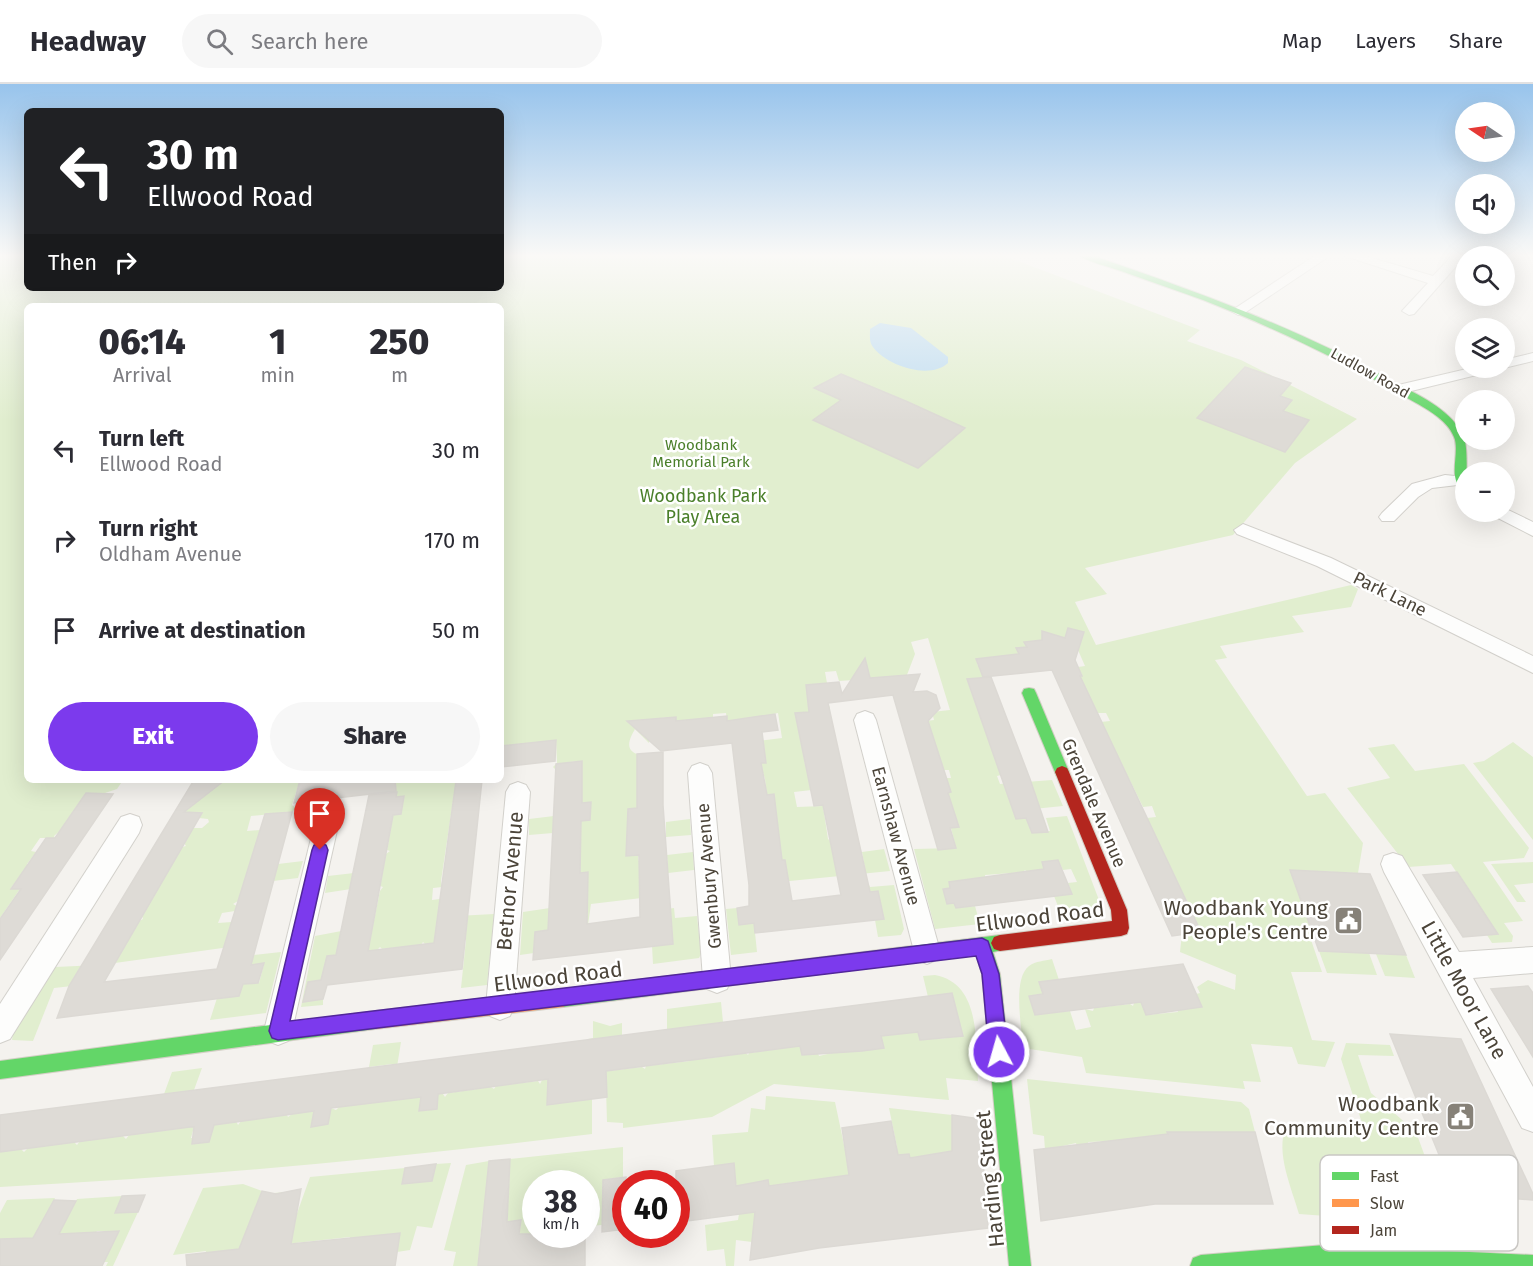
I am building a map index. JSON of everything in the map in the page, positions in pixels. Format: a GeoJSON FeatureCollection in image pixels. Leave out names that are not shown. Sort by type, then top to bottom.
{"type":"FeatureCollection","features":[{"type":"Feature","properties":{"kind":"street","name":"Ludlow Road"},"geometry":{"type":"LineString","coordinates":[[1238,311],[1333,351],[1399,388],[1442,416],[1459,433],[1463,452],[1459,462]]}},
{"type":"Feature","properties":{"kind":"street"},"geometry":{"type":"LineString","coordinates":[[1515,361],[1533,357]]}},
{"type":"Feature","properties":{"kind":"street"},"geometry":{"type":"LineString","coordinates":[[1399,388],[1455,375]]}},
{"type":"Feature","properties":{"kind":"street"},"geometry":{"type":"LineString","coordinates":[[1388,518],[1425,482],[1441,479],[1455,482]]}},
{"type":"Feature","properties":{"kind":"street"},"geometry":{"type":"LineString","coordinates":[[1515,520],[1531,529]]}},
{"type":"Feature","properties":{"kind":"street","name":"Park Lane"},"geometry":{"type":"LineString","coordinates":[[1243,530],[1324,562],[1533,665]]}},
{"type":"Feature","properties":{"kind":"street","name":"Grendale Avenue"},"geometry":{"type":"LineString","coordinates":[[1029,693],[1119,910],[1121,928]]}},
{"type":"Feature","properties":{"kind":"street","name":"Earnshaw Avenue"},"geometry":{"type":"LineString","coordinates":[[865,720],[927,951]]}},
{"type":"Feature","properties":{"kind":"street","name":"Gwenbury Avenue"},"geometry":{"type":"LineString","coordinates":[[700,772],[717,979]]}},
{"type":"Feature","properties":{"kind":"street","name":"Betnor Avenue"},"geometry":{"type":"LineString","coordinates":[[500,1006],[518,792]]}},
{"type":"Feature","properties":{"kind":"street"},"geometry":{"type":"LineString","coordinates":[[0,1029],[130,825]]}},
{"type":"Feature","properties":{"kind":"street"},"geometry":{"type":"LineString","coordinates":[[278,1031],[326,826]]}},
{"type":"Feature","properties":{"kind":"street","name":"Little Moor Lane"},"geometry":{"type":"LineString","coordinates":[[1393,864],[1452,966],[1533,1117]]}},
{"type":"Feature","properties":{"kind":"street","name":"Ellwood Road"},"geometry":{"type":"LineString","coordinates":[[0,1070],[278,1031],[500,1006],[1121,928]]}},
{"type":"Feature","properties":{"kind":"street","name":"Harding Street"},"geometry":{"type":"LineString","coordinates":[[982,946],[991,974],[1020,1266]]}},
{"type":"Feature","properties":{"kind":"street"},"geometry":{"type":"LineString","coordinates":[[1452,966],[1533,960]]}},
{"type":"Feature","properties":{"kind":"street"},"geometry":{"type":"LineString","coordinates":[[1201,1266],[1264,1258],[1325,1256],[1533,1266]]}},
{"type":"Feature","properties":{"kind":"green space","name":"Woodbank Memorial Park"},"geometry":{"type":"Polygon","coordinates":[[[0,310],[24,310],[24,783],[121,783],[117,789],[102,794],[54,836],[55,838],[40,838],[31,851],[36,852],[27,864],[37,865],[28,878],[19,877],[11,888],[20,889],[0,918],[0,310]]]}},
{"type":"Feature","properties":{"kind":"green space","name":"Woodbank Memorial Park"},"geometry":{"type":"Polygon","coordinates":[[[504,310],[1148,310],[1200,330],[1187,341],[1241,360],[1357,419],[1295,463],[1233,535],[1085,568],[1107,594],[1075,602],[1096,645],[1351,585],[1358,589],[1351,607],[1292,616],[1304,632],[1220,646],[1227,658],[1215,660],[1307,796],[1325,793],[1363,843],[1358,873],[1290,870],[1314,937],[1310,937],[1322,972],[1291,972],[1312,1040],[1335,1042],[1325,1067],[1298,1064],[1292,1047],[1251,1044],[1261,1082],[1243,1081],[1245,1089],[1086,1073],[1082,1057],[1023,1048],[1019,992],[1024,972],[1037,962],[1052,959],[1059,980],[1043,994],[1029,996],[1035,1015],[1070,1011],[1076,1030],[1091,1027],[1085,1009],[1093,1011],[1094,1008],[1130,1004],[1133,1006],[1134,1003],[1141,1002],[1146,1015],[1178,1012],[1173,998],[1182,1009],[1202,1007],[1196,994],[1200,993],[1197,987],[1208,980],[1235,990],[1236,975],[1180,952],[1182,934],[1201,931],[1147,818],[1156,817],[1152,806],[1143,807],[1101,722],[1110,721],[1106,713],[1097,713],[1079,676],[1082,675],[1078,667],[1085,666],[1078,650],[1084,633],[1069,628],[1065,638],[1042,631],[1042,645],[1039,640],[1025,642],[1027,647],[1016,648],[1019,655],[976,659],[978,666],[985,666],[988,678],[993,683],[967,680],[1000,771],[1001,775],[997,776],[1000,784],[1052,780],[1063,806],[1013,811],[1016,819],[1033,817],[1027,821],[1032,833],[1050,831],[1046,818],[1067,816],[1099,900],[1092,910],[1061,914],[1054,896],[1072,894],[1068,883],[1077,882],[1071,869],[1063,870],[1058,860],[1042,862],[1045,870],[985,875],[985,877],[949,882],[950,888],[943,889],[947,904],[954,903],[956,908],[975,906],[980,924],[935,929],[914,849],[956,848],[951,828],[958,827],[948,793],[951,792],[946,778],[951,778],[949,770],[941,770],[929,730],[931,728],[928,728],[926,721],[934,720],[932,712],[950,710],[928,638],[911,642],[915,654],[905,680],[894,696],[890,685],[870,678],[867,667],[853,680],[839,681],[836,671],[825,672],[827,683],[807,685],[830,707],[829,710],[805,713],[813,754],[804,755],[805,765],[820,789],[794,792],[797,807],[823,806],[828,839],[865,869],[862,852],[884,849],[890,871],[749,885],[748,881],[788,876],[785,860],[775,861],[772,837],[779,836],[778,826],[770,827],[765,779],[760,763],[766,762],[764,750],[757,741],[782,738],[778,713],[734,723],[727,723],[726,713],[713,714],[713,725],[689,728],[689,720],[678,721],[676,729],[675,717],[661,718],[649,732],[649,743],[635,729],[629,743],[630,749],[637,754],[638,823],[626,856],[639,855],[650,897],[591,904],[588,925],[535,932],[534,953],[520,955],[523,912],[550,908],[588,872],[580,873],[581,814],[591,802],[582,803],[582,761],[569,762],[569,769],[556,770],[553,767],[557,763],[556,740],[504,746],[504,310]]]}},
{"type":"Feature","properties":{"kind":"green space"},"geometry":{"type":"Polygon","coordinates":[[[1513,742],[1533,757],[1533,840],[1473,763],[1484,761],[1513,742]]]}},
{"type":"Feature","properties":{"kind":"green space"},"geometry":{"type":"Polygon","coordinates":[[[1394,744],[1415,771],[1464,764],[1529,848],[1524,858],[1483,862],[1523,921],[1504,923],[1513,936],[1512,942],[1492,943],[1487,935],[1497,933],[1451,864],[1408,867],[1347,788],[1390,778],[1368,748],[1394,744]]]}},
{"type":"Feature","properties":{"kind":"green space"},"geometry":{"type":"Polygon","coordinates":[[[221,783],[299,783],[292,805],[296,808],[292,812],[251,816],[247,831],[260,830],[238,901],[233,904],[237,906],[235,911],[222,913],[218,923],[232,922],[251,944],[115,963],[139,921],[143,919],[142,916],[182,847],[186,846],[184,843],[193,828],[202,828],[209,822],[208,819],[199,818],[201,813],[184,812],[221,783]]]}},
{"type":"Feature","properties":{"kind":"green space"},"geometry":{"type":"Polygon","coordinates":[[[456,783],[442,887],[433,888],[432,900],[440,899],[438,917],[494,914],[487,985],[461,988],[466,940],[425,944],[423,942],[421,945],[382,949],[380,947],[377,950],[327,956],[331,984],[327,985],[327,979],[308,982],[303,1001],[323,999],[323,1005],[301,1007],[315,936],[373,925],[380,891],[383,887],[380,886],[386,854],[390,851],[387,850],[393,816],[403,796],[396,797],[397,792],[376,792],[370,796],[372,784],[456,783]]]}},
{"type":"Feature","properties":{"kind":"green space"},"geometry":{"type":"Polygon","coordinates":[[[554,816],[553,833],[529,835],[529,819],[554,816]]]}},
{"type":"Feature","properties":{"kind":"green space"},"geometry":{"type":"Polygon","coordinates":[[[690,819],[691,835],[666,837],[666,822],[690,819]]]}},
{"type":"Feature","properties":{"kind":"green space"},"geometry":{"type":"Polygon","coordinates":[[[693,852],[694,870],[668,873],[667,855],[693,852]]]}},
{"type":"Feature","properties":{"kind":"green space"},"geometry":{"type":"Polygon","coordinates":[[[303,861],[298,878],[273,881],[278,864],[303,861]]]}},
{"type":"Feature","properties":{"kind":"green space"},"geometry":{"type":"Polygon","coordinates":[[[1533,862],[1533,883],[1514,885],[1526,902],[1517,902],[1491,864],[1533,862]]]}},
{"type":"Feature","properties":{"kind":"green space"},"geometry":{"type":"Polygon","coordinates":[[[354,873],[351,889],[325,893],[328,876],[354,873]]]}},
{"type":"Feature","properties":{"kind":"green space"},"geometry":{"type":"Polygon","coordinates":[[[869,885],[870,887],[894,885],[904,929],[901,935],[878,937],[875,920],[884,919],[878,891],[852,894],[851,887],[869,885]]]}},
{"type":"Feature","properties":{"kind":"green space"},"geometry":{"type":"Polygon","coordinates":[[[674,908],[675,918],[697,916],[701,954],[699,958],[653,964],[652,946],[673,943],[671,915],[651,911],[674,908]]]}},
{"type":"Feature","properties":{"kind":"green space"},"geometry":{"type":"Polygon","coordinates":[[[737,908],[739,925],[754,923],[757,952],[731,955],[726,909],[737,908]]]}},
{"type":"Feature","properties":{"kind":"green space"},"geometry":{"type":"Polygon","coordinates":[[[1319,951],[1369,953],[1377,975],[1327,973],[1319,951]]]}},
{"type":"Feature","properties":{"kind":"green space"},"geometry":{"type":"Polygon","coordinates":[[[281,952],[266,1013],[210,1020],[217,998],[239,996],[242,984],[259,983],[264,964],[226,969],[229,958],[281,952]]]}},
{"type":"Feature","properties":{"kind":"green space"},"geometry":{"type":"Polygon","coordinates":[[[1376,954],[1406,955],[1415,978],[1385,976],[1376,954]]]}},
{"type":"Feature","properties":{"kind":"green space"},"geometry":{"type":"Polygon","coordinates":[[[99,965],[90,984],[54,988],[33,1041],[12,1040],[13,1034],[55,967],[99,965]]]}},
{"type":"Feature","properties":{"kind":"green space"},"geometry":{"type":"Polygon","coordinates":[[[935,975],[950,981],[961,990],[973,1017],[975,1033],[978,1081],[946,1078],[949,1100],[774,1084],[712,1117],[623,1128],[623,1123],[607,1122],[606,1088],[592,1090],[592,1134],[296,1166],[0,1187],[0,1152],[21,1149],[24,1152],[28,1148],[74,1142],[77,1145],[80,1141],[123,1136],[126,1139],[129,1135],[177,1129],[189,1091],[164,1094],[172,1072],[202,1068],[194,1090],[201,1090],[190,1127],[194,1127],[192,1144],[209,1142],[214,1125],[236,1121],[238,1125],[242,1120],[287,1115],[288,1117],[292,1114],[314,1111],[311,1127],[328,1124],[331,1108],[336,1110],[339,1107],[386,1100],[392,1064],[369,1067],[373,1045],[401,1042],[396,1073],[399,1099],[421,1097],[420,1111],[437,1109],[438,1094],[443,1094],[445,1097],[448,1093],[491,1087],[494,1089],[496,1086],[538,1081],[540,1084],[542,1080],[548,1079],[547,1105],[587,1074],[588,1039],[593,1038],[593,1021],[610,1026],[622,1023],[622,1036],[599,1072],[642,1067],[645,1069],[646,1066],[690,1061],[688,1027],[667,1030],[667,1009],[721,1002],[723,1022],[702,1025],[704,1059],[746,1053],[748,1055],[749,1053],[800,1046],[802,1055],[818,1053],[819,1056],[832,1053],[831,1042],[862,1051],[883,1048],[875,1006],[936,1029],[939,1039],[963,1036],[952,994],[928,997],[923,976],[935,975]]]}},
{"type":"Feature","properties":{"kind":"green space"},"geometry":{"type":"Polygon","coordinates":[[[1346,1043],[1390,1045],[1394,1056],[1358,1055],[1371,1093],[1416,1132],[1424,1155],[1320,1155],[1320,1216],[1299,1214],[1283,1159],[1283,1137],[1286,1127],[1296,1123],[1364,1129],[1341,1059],[1346,1043]]]}},
{"type":"Feature","properties":{"kind":"green space"},"geometry":{"type":"Polygon","coordinates":[[[1027,1079],[1241,1102],[1249,1109],[1255,1132],[1229,1142],[1226,1132],[1180,1136],[1178,1132],[1168,1132],[1174,1155],[1150,1136],[1136,1138],[1136,1142],[1116,1159],[1111,1141],[1088,1142],[1094,1161],[1082,1163],[1076,1143],[1045,1150],[1044,1136],[1033,1134],[1027,1079]]]}},
{"type":"Feature","properties":{"kind":"green space"},"geometry":{"type":"Polygon","coordinates":[[[766,1096],[835,1102],[847,1159],[897,1147],[889,1108],[952,1115],[952,1133],[981,1136],[915,1184],[909,1154],[899,1155],[805,1197],[802,1181],[781,1184],[782,1199],[770,1201],[768,1181],[758,1182],[752,1242],[736,1240],[734,1266],[726,1266],[724,1249],[707,1251],[705,1225],[738,1220],[740,1208],[733,1163],[714,1166],[712,1135],[748,1132],[751,1108],[765,1110],[766,1096]]]}},
{"type":"Feature","properties":{"kind":"green space"},"geometry":{"type":"Polygon","coordinates":[[[623,1147],[623,1170],[612,1170],[612,1179],[603,1180],[602,1225],[600,1225],[600,1170],[522,1170],[522,1240],[519,1241],[521,1220],[507,1222],[506,1215],[482,1219],[478,1266],[453,1266],[456,1252],[444,1250],[466,1165],[489,1161],[487,1190],[509,1186],[510,1159],[623,1147]]]}},
{"type":"Feature","properties":{"kind":"green space"},"geometry":{"type":"Polygon","coordinates":[[[451,1163],[432,1228],[417,1226],[410,1250],[397,1252],[399,1233],[368,1237],[346,1263],[350,1237],[222,1251],[216,1266],[201,1266],[206,1251],[173,1255],[203,1188],[243,1184],[262,1191],[250,1221],[262,1222],[274,1193],[286,1192],[279,1221],[295,1219],[310,1177],[405,1168],[402,1184],[432,1181],[436,1164],[451,1163]]]}},
{"type":"Feature","properties":{"kind":"green space"},"geometry":{"type":"Polygon","coordinates":[[[122,1196],[115,1213],[138,1212],[113,1266],[106,1266],[108,1262],[104,1262],[112,1245],[107,1245],[114,1231],[97,1231],[90,1244],[57,1266],[59,1234],[77,1199],[122,1196]]]}},
{"type":"Feature","properties":{"kind":"green space"},"geometry":{"type":"Polygon","coordinates":[[[55,1198],[18,1266],[24,1239],[0,1240],[0,1213],[7,1200],[55,1198]]]}},
{"type":"Feature","properties":{"kind":"water"},"geometry":{"type":"Polygon","coordinates":[[[880,323],[911,328],[948,357],[948,363],[940,368],[920,370],[888,360],[873,347],[870,341],[870,329],[880,323]]]}},
{"type":"Feature","properties":{"kind":"building"},"geometry":{"type":"Polygon","coordinates":[[[1245,367],[1291,383],[1280,396],[1292,400],[1283,411],[1309,420],[1285,452],[1197,418],[1245,367]]]}},
{"type":"Feature","properties":{"kind":"building"},"geometry":{"type":"Polygon","coordinates":[[[841,374],[965,428],[918,468],[813,420],[841,400],[814,388],[841,374]]]}},
{"type":"Feature","properties":{"kind":"building"},"geometry":{"type":"Polygon","coordinates":[[[1068,628],[1084,632],[1075,660],[1082,676],[1080,676],[1201,932],[1172,936],[1052,670],[983,677],[976,659],[1019,654],[1016,648],[1027,647],[1024,642],[1042,640],[1042,631],[1065,638],[1068,628]]]}},
{"type":"Feature","properties":{"kind":"building"},"geometry":{"type":"Polygon","coordinates":[[[865,658],[870,678],[920,674],[913,692],[927,691],[936,695],[940,708],[928,721],[951,792],[948,793],[959,827],[950,828],[956,848],[938,850],[893,695],[828,703],[870,892],[878,891],[884,919],[755,933],[754,923],[739,925],[737,908],[749,906],[749,885],[732,743],[661,751],[627,721],[676,717],[676,721],[727,716],[727,721],[775,714],[778,730],[762,732],[766,763],[761,763],[767,795],[774,794],[782,860],[785,860],[792,901],[841,895],[823,805],[814,806],[795,713],[809,712],[806,685],[839,682],[842,694],[865,658]]]}},
{"type":"Feature","properties":{"kind":"building"},"geometry":{"type":"Polygon","coordinates":[[[991,677],[1048,832],[1032,833],[1026,818],[1016,819],[967,679],[991,677]]]}},
{"type":"Feature","properties":{"kind":"building"},"geometry":{"type":"Polygon","coordinates":[[[556,740],[555,761],[504,767],[504,746],[556,740]]]}},
{"type":"Feature","properties":{"kind":"building"},"geometry":{"type":"Polygon","coordinates":[[[663,752],[663,805],[673,944],[533,960],[535,932],[548,930],[556,764],[582,761],[582,803],[591,802],[590,820],[581,821],[580,873],[588,872],[587,924],[640,917],[639,855],[626,856],[628,809],[637,808],[637,754],[663,752]]]}},
{"type":"Feature","properties":{"kind":"building"},"geometry":{"type":"Polygon","coordinates":[[[192,783],[221,783],[184,812],[202,813],[104,982],[217,969],[265,814],[292,812],[251,965],[264,963],[258,983],[243,984],[239,996],[57,1018],[69,986],[192,783]]]}},
{"type":"Feature","properties":{"kind":"building"},"geometry":{"type":"Polygon","coordinates":[[[299,783],[395,783],[396,791],[294,803],[299,783]]]}},
{"type":"Feature","properties":{"kind":"building"},"geometry":{"type":"Polygon","coordinates":[[[456,783],[482,783],[462,969],[327,985],[323,999],[303,1002],[308,982],[321,980],[327,956],[336,955],[369,795],[397,792],[396,797],[404,796],[401,814],[393,815],[368,951],[434,943],[456,783]]]}},
{"type":"Feature","properties":{"kind":"building"},"geometry":{"type":"Polygon","coordinates":[[[86,793],[113,794],[0,960],[0,919],[21,889],[11,889],[46,838],[55,838],[86,793]]]}},
{"type":"Feature","properties":{"kind":"building"},"geometry":{"type":"Polygon","coordinates":[[[1058,860],[1072,894],[956,908],[954,903],[947,904],[943,889],[950,888],[949,882],[1044,869],[1042,862],[1058,860]]]}},
{"type":"Feature","properties":{"kind":"building","name":"Woodbank Young People's Centre"},"geometry":{"type":"Polygon","coordinates":[[[1290,870],[1370,874],[1406,955],[1319,951],[1290,870]]]}},
{"type":"Feature","properties":{"kind":"building"},"geometry":{"type":"Polygon","coordinates":[[[1457,872],[1498,934],[1463,937],[1423,875],[1457,872]]]}},
{"type":"Feature","properties":{"kind":"building"},"geometry":{"type":"Polygon","coordinates":[[[1183,964],[1202,1007],[1146,1015],[1141,1002],[1035,1015],[1029,996],[1043,994],[1039,982],[1183,964]]]}},
{"type":"Feature","properties":{"kind":"building"},"geometry":{"type":"Polygon","coordinates":[[[1528,986],[1533,993],[1533,1057],[1491,989],[1528,986]]]}},
{"type":"Feature","properties":{"kind":"building"},"geometry":{"type":"Polygon","coordinates":[[[952,993],[963,1036],[920,1040],[918,1032],[881,1036],[884,1048],[862,1051],[802,1055],[800,1046],[606,1071],[607,1097],[547,1105],[548,1079],[438,1094],[437,1109],[419,1111],[421,1097],[331,1108],[328,1124],[311,1127],[314,1111],[214,1125],[209,1142],[192,1144],[194,1127],[190,1127],[0,1152],[0,1115],[952,993]]]}},
{"type":"Feature","properties":{"kind":"building","name":"Woodbank Community Centre"},"geometry":{"type":"Polygon","coordinates":[[[1390,1034],[1461,1039],[1515,1155],[1439,1155],[1390,1034]]]}},
{"type":"Feature","properties":{"kind":"building"},"geometry":{"type":"Polygon","coordinates":[[[952,1115],[980,1119],[988,1228],[819,1248],[750,1260],[755,1212],[690,1221],[690,1170],[683,1170],[734,1163],[736,1186],[768,1180],[769,1186],[849,1175],[842,1128],[891,1121],[898,1155],[909,1154],[910,1158],[952,1151],[952,1115]]]}},
{"type":"Feature","properties":{"kind":"building"},"geometry":{"type":"Polygon","coordinates":[[[1167,1132],[1255,1132],[1273,1204],[1155,1204],[1041,1221],[1034,1150],[1168,1134],[1167,1132]]]}},
{"type":"Feature","properties":{"kind":"building"},"geometry":{"type":"Polygon","coordinates":[[[510,1159],[507,1222],[521,1220],[519,1234],[522,1234],[522,1248],[585,1248],[585,1266],[478,1266],[489,1161],[510,1159]]]}},
{"type":"Feature","properties":{"kind":"building","name":"Woodbank Community Centre"},"geometry":{"type":"Polygon","coordinates":[[[1518,1162],[1533,1194],[1533,1200],[1518,1199],[1518,1162]]]}},
{"type":"Feature","properties":{"kind":"building"},"geometry":{"type":"Polygon","coordinates":[[[436,1164],[432,1181],[402,1184],[405,1168],[436,1164]]]}},
{"type":"Feature","properties":{"kind":"building"},"geometry":{"type":"Polygon","coordinates":[[[612,1179],[612,1231],[602,1232],[603,1180],[612,1179]]]}},
{"type":"Feature","properties":{"kind":"building"},"geometry":{"type":"Polygon","coordinates":[[[301,1189],[291,1244],[400,1233],[395,1266],[187,1266],[186,1255],[239,1249],[262,1191],[276,1194],[301,1189]]]}},
{"type":"Feature","properties":{"kind":"building"},"geometry":{"type":"Polygon","coordinates":[[[145,1195],[138,1212],[115,1213],[122,1196],[145,1195]]]}},
{"type":"Feature","properties":{"kind":"building"},"geometry":{"type":"Polygon","coordinates":[[[54,1200],[76,1201],[59,1234],[119,1231],[102,1266],[0,1266],[0,1239],[33,1238],[54,1200]]]}},
{"type":"Feature","properties":{"kind":"traffic: fast"},"geometry":{"type":"LineString","coordinates":[[1236,310],[1321,347],[1428,405],[1443,416],[1459,436],[1461,443],[1459,462]]}},
{"type":"Feature","properties":{"kind":"traffic: fast"},"geometry":{"type":"LineString","coordinates":[[1029,693],[1062,772]]}},
{"type":"Feature","properties":{"kind":"traffic: fast"},"geometry":{"type":"LineString","coordinates":[[563,998],[1000,943]]}},
{"type":"Feature","properties":{"kind":"traffic: fast"},"geometry":{"type":"LineString","coordinates":[[982,946],[991,974],[1020,1266]]}},
{"type":"Feature","properties":{"kind":"traffic: fast"},"geometry":{"type":"LineString","coordinates":[[0,1070],[375,1020]]}},
{"type":"Feature","properties":{"kind":"traffic: fast"},"geometry":{"type":"LineString","coordinates":[[1201,1266],[1325,1256],[1533,1266]]}},
{"type":"Feature","properties":{"kind":"traffic: slow"},"geometry":{"type":"LineString","coordinates":[[375,1020],[563,998]]}},
{"type":"Feature","properties":{"kind":"traffic: jam"},"geometry":{"type":"LineString","coordinates":[[1000,943],[1121,928],[1119,910],[1062,772]]}},
{"type":"Feature","properties":{"kind":"place","name":"Woodbank Young People's Centre"},"geometry":{"type":"Point","coordinates":[1349,920]}},
{"type":"Feature","properties":{"kind":"place","name":"Woodbank Community Centre"},"geometry":{"type":"Point","coordinates":[1460,1116]}},
{"type":"Feature","properties":{"kind":"route"},"geometry":{"type":"LineString","coordinates":[[320,850],[278,1031],[412,1017],[927,951],[982,946],[991,974],[999,1052]]}},
{"type":"Feature","properties":{"kind":"park label","name":"Woodbank Park Play Area"},"geometry":{"type":"Point","coordinates":[703,506]}}]}
